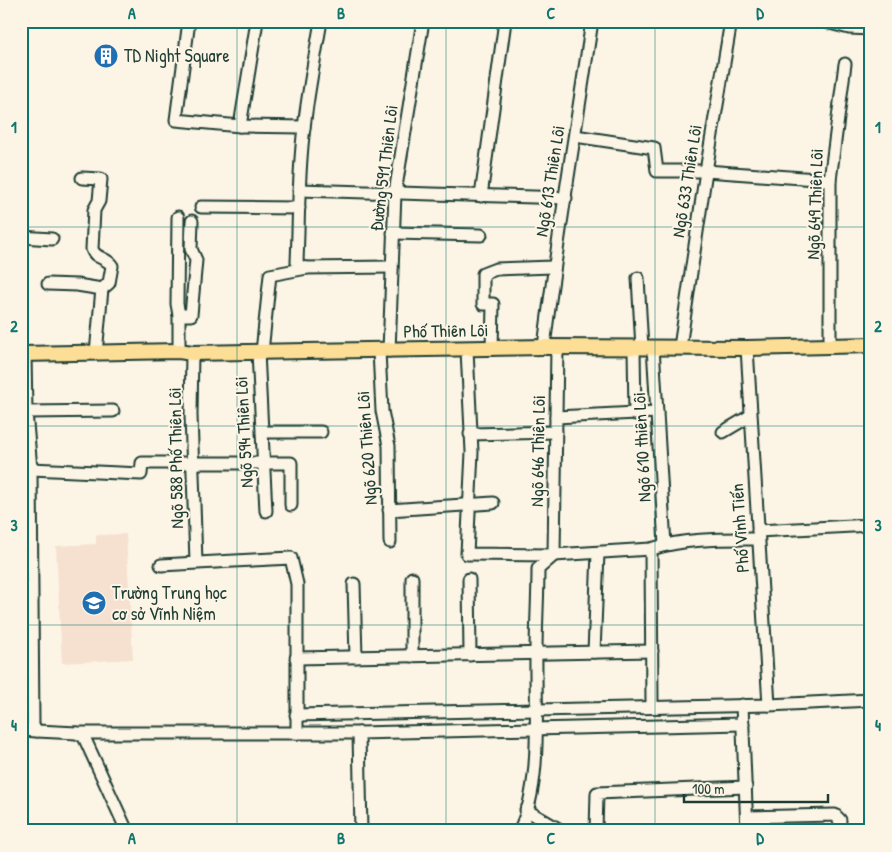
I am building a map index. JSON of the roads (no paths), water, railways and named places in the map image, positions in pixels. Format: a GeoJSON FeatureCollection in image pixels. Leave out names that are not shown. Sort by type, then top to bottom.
{"type":"FeatureCollection","features":[{"type":"Feature","properties":{"kind":"main road","name":"Phố Thiên Lôi"},"geometry":{"type":"LineString","coordinates":[[23,354],[467,350],[551,347],[747,348],[871,345]]}},
{"type":"Feature","properties":{"kind":"street"},"geometry":{"type":"LineString","coordinates":[[188,21],[176,120],[240,126],[304,127]]}},
{"type":"Feature","properties":{"kind":"street"},"geometry":{"type":"LineString","coordinates":[[240,126],[257,21]]}},
{"type":"Feature","properties":{"kind":"street"},"geometry":{"type":"LineString","coordinates":[[321,21],[304,127],[298,190],[300,208],[297,262],[300,266],[307,268],[392,267]]}},
{"type":"Feature","properties":{"kind":"street","name":"Đường 591 Thiên Lôi"},"geometry":{"type":"LineString","coordinates":[[384,351],[392,267],[396,192],[423,21]]}},
{"type":"Feature","properties":{"kind":"street"},"geometry":{"type":"LineString","coordinates":[[481,196],[505,21]]}},
{"type":"Feature","properties":{"kind":"street","name":"Ngõ 613 Thiên Lôi"},"geometry":{"type":"LineString","coordinates":[[551,347],[554,267],[592,21]]}},
{"type":"Feature","properties":{"kind":"street","name":"Ngõ 633 Thiên Lôi"},"geometry":{"type":"LineString","coordinates":[[680,348],[706,171],[731,21]]}},
{"type":"Feature","properties":{"kind":"street"},"geometry":{"type":"LineString","coordinates":[[822,21],[849,28],[871,29]]}},
{"type":"Feature","properties":{"kind":"street","name":"Ngõ 649 Thiên Lôi"},"geometry":{"type":"LineString","coordinates":[[830,347],[830,180],[845,64]]}},
{"type":"Feature","properties":{"kind":"street"},"geometry":{"type":"LineString","coordinates":[[575,136],[654,148],[657,171],[706,171],[830,180]]}},
{"type":"Feature","properties":{"kind":"street"},"geometry":{"type":"LineString","coordinates":[[82,178],[101,179],[99,201],[94,210],[92,249],[94,254],[107,260],[112,266],[109,283],[102,289],[96,353]]}},
{"type":"Feature","properties":{"kind":"street"},"geometry":{"type":"LineString","coordinates":[[298,190],[566,198]]}},
{"type":"Feature","properties":{"kind":"street"},"geometry":{"type":"LineString","coordinates":[[200,208],[300,208]]}},
{"type":"Feature","properties":{"kind":"street","name":"Ngõ 588 Phố Thiên Lôi"},"geometry":{"type":"LineString","coordinates":[[178,217],[177,304],[185,352],[191,415],[196,562]]}},
{"type":"Feature","properties":{"kind":"street"},"geometry":{"type":"LineString","coordinates":[[192,221],[191,249],[196,260]]}},
{"type":"Feature","properties":{"kind":"street"},"geometry":{"type":"LineString","coordinates":[[393,233],[481,235]]}},
{"type":"Feature","properties":{"kind":"street"},"geometry":{"type":"LineString","coordinates":[[21,237],[52,239]]}},
{"type":"Feature","properties":{"kind":"street"},"geometry":{"type":"LineString","coordinates":[[179,315],[191,315],[196,260],[199,253],[199,238]]}},
{"type":"Feature","properties":{"kind":"street"},"geometry":{"type":"LineString","coordinates":[[492,349],[493,304],[483,304],[483,274],[496,269],[554,267]]}},
{"type":"Feature","properties":{"kind":"street","name":"Ngõ 594 Thiên Lôi"},"geometry":{"type":"LineString","coordinates":[[266,511],[260,352],[270,275],[307,268]]}},
{"type":"Feature","properties":{"kind":"street"},"geometry":{"type":"LineString","coordinates":[[635,414],[643,348],[638,278]]}},
{"type":"Feature","properties":{"kind":"street"},"geometry":{"type":"LineString","coordinates":[[48,284],[76,285],[102,289]]}},
{"type":"Feature","properties":{"kind":"street","name":"Ngõ 646 Thiên Lôi"},"geometry":{"type":"LineString","coordinates":[[551,347],[556,417],[554,555]]}},
{"type":"Feature","properties":{"kind":"street","name":"Ngõ 610 thiên Lôi"},"geometry":{"type":"LineString","coordinates":[[643,348],[657,412],[665,545]]}},
{"type":"Feature","properties":{"kind":"street","name":"Phố Vĩnh Tiến"},"geometry":{"type":"LineString","coordinates":[[747,348],[769,705]]}},
{"type":"Feature","properties":{"kind":"street"},"geometry":{"type":"LineString","coordinates":[[467,350],[472,452],[467,554],[554,555],[598,553],[651,549],[697,539],[871,525]]}},
{"type":"Feature","properties":{"kind":"street","name":"Ngõ 620 Thiên Lôi"},"geometry":{"type":"LineString","coordinates":[[384,351],[382,411],[389,446],[390,542]]}},
{"type":"Feature","properties":{"kind":"street"},"geometry":{"type":"LineString","coordinates":[[23,354],[31,469],[26,487],[33,725],[37,731]]}},
{"type":"Feature","properties":{"kind":"street"},"geometry":{"type":"LineString","coordinates":[[26,412],[113,411]]}},
{"type":"Feature","properties":{"kind":"street"},"geometry":{"type":"LineString","coordinates":[[556,417],[657,412]]}},
{"type":"Feature","properties":{"kind":"street"},"geometry":{"type":"LineString","coordinates":[[723,432],[750,416]]}},
{"type":"Feature","properties":{"kind":"street"},"geometry":{"type":"LineString","coordinates":[[263,432],[322,432]]}},
{"type":"Feature","properties":{"kind":"street"},"geometry":{"type":"LineString","coordinates":[[470,434],[556,432]]}},
{"type":"Feature","properties":{"kind":"street"},"geometry":{"type":"LineString","coordinates":[[31,469],[141,474],[142,463],[291,463],[291,505]]}},
{"type":"Feature","properties":{"kind":"street"},"geometry":{"type":"LineString","coordinates":[[389,510],[493,502]]}},
{"type":"Feature","properties":{"kind":"street"},"geometry":{"type":"LineString","coordinates":[[651,549],[652,707]]}},
{"type":"Feature","properties":{"kind":"street"},"geometry":{"type":"LineString","coordinates":[[594,652],[598,553]]}},
{"type":"Feature","properties":{"kind":"street"},"geometry":{"type":"LineString","coordinates":[[519,831],[526,810],[533,776],[537,729],[538,570],[554,555]]}},
{"type":"Feature","properties":{"kind":"street"},"geometry":{"type":"LineString","coordinates":[[161,565],[291,558],[297,584],[297,733]]}},
{"type":"Feature","properties":{"kind":"street"},"geometry":{"type":"LineString","coordinates":[[412,578],[412,656]]}},
{"type":"Feature","properties":{"kind":"street"},"geometry":{"type":"LineString","coordinates":[[469,579],[470,655]]}},
{"type":"Feature","properties":{"kind":"street"},"geometry":{"type":"LineString","coordinates":[[354,584],[356,657]]}},
{"type":"Feature","properties":{"kind":"street"},"geometry":{"type":"LineString","coordinates":[[296,658],[652,651]]}},
{"type":"Feature","properties":{"kind":"street"},"geometry":{"type":"LineString","coordinates":[[296,715],[742,704],[769,705],[871,700]]}},
{"type":"Feature","properties":{"kind":"street"},"geometry":{"type":"LineString","coordinates":[[742,704],[748,831]]}},
{"type":"Feature","properties":{"kind":"street"},"geometry":{"type":"LineString","coordinates":[[21,730],[78,733],[358,733],[743,724]]}},
{"type":"Feature","properties":{"kind":"street"},"geometry":{"type":"LineString","coordinates":[[78,733],[84,738],[127,831]]}},
{"type":"Feature","properties":{"kind":"street"},"geometry":{"type":"LineString","coordinates":[[358,733],[361,831]]}},
{"type":"Feature","properties":{"kind":"street"},"geometry":{"type":"LineString","coordinates":[[596,831],[597,793],[746,787]]}},
{"type":"Feature","properties":{"kind":"street"},"geometry":{"type":"LineString","coordinates":[[526,810],[562,831]]}},
{"type":"Feature","properties":{"kind":"street"},"geometry":{"type":"LineString","coordinates":[[747,817],[835,815],[840,820],[839,831]]}},
{"type":"Feature","properties":{"kind":"place","name":"TD Night Square"},"geometry":{"type":"Point","coordinates":[106,56]}},
{"type":"Feature","properties":{"kind":"place","name":"Trường Trung học cơ sở Vĩnh Niệm"},"geometry":{"type":"Point","coordinates":[94,603]}}]}
